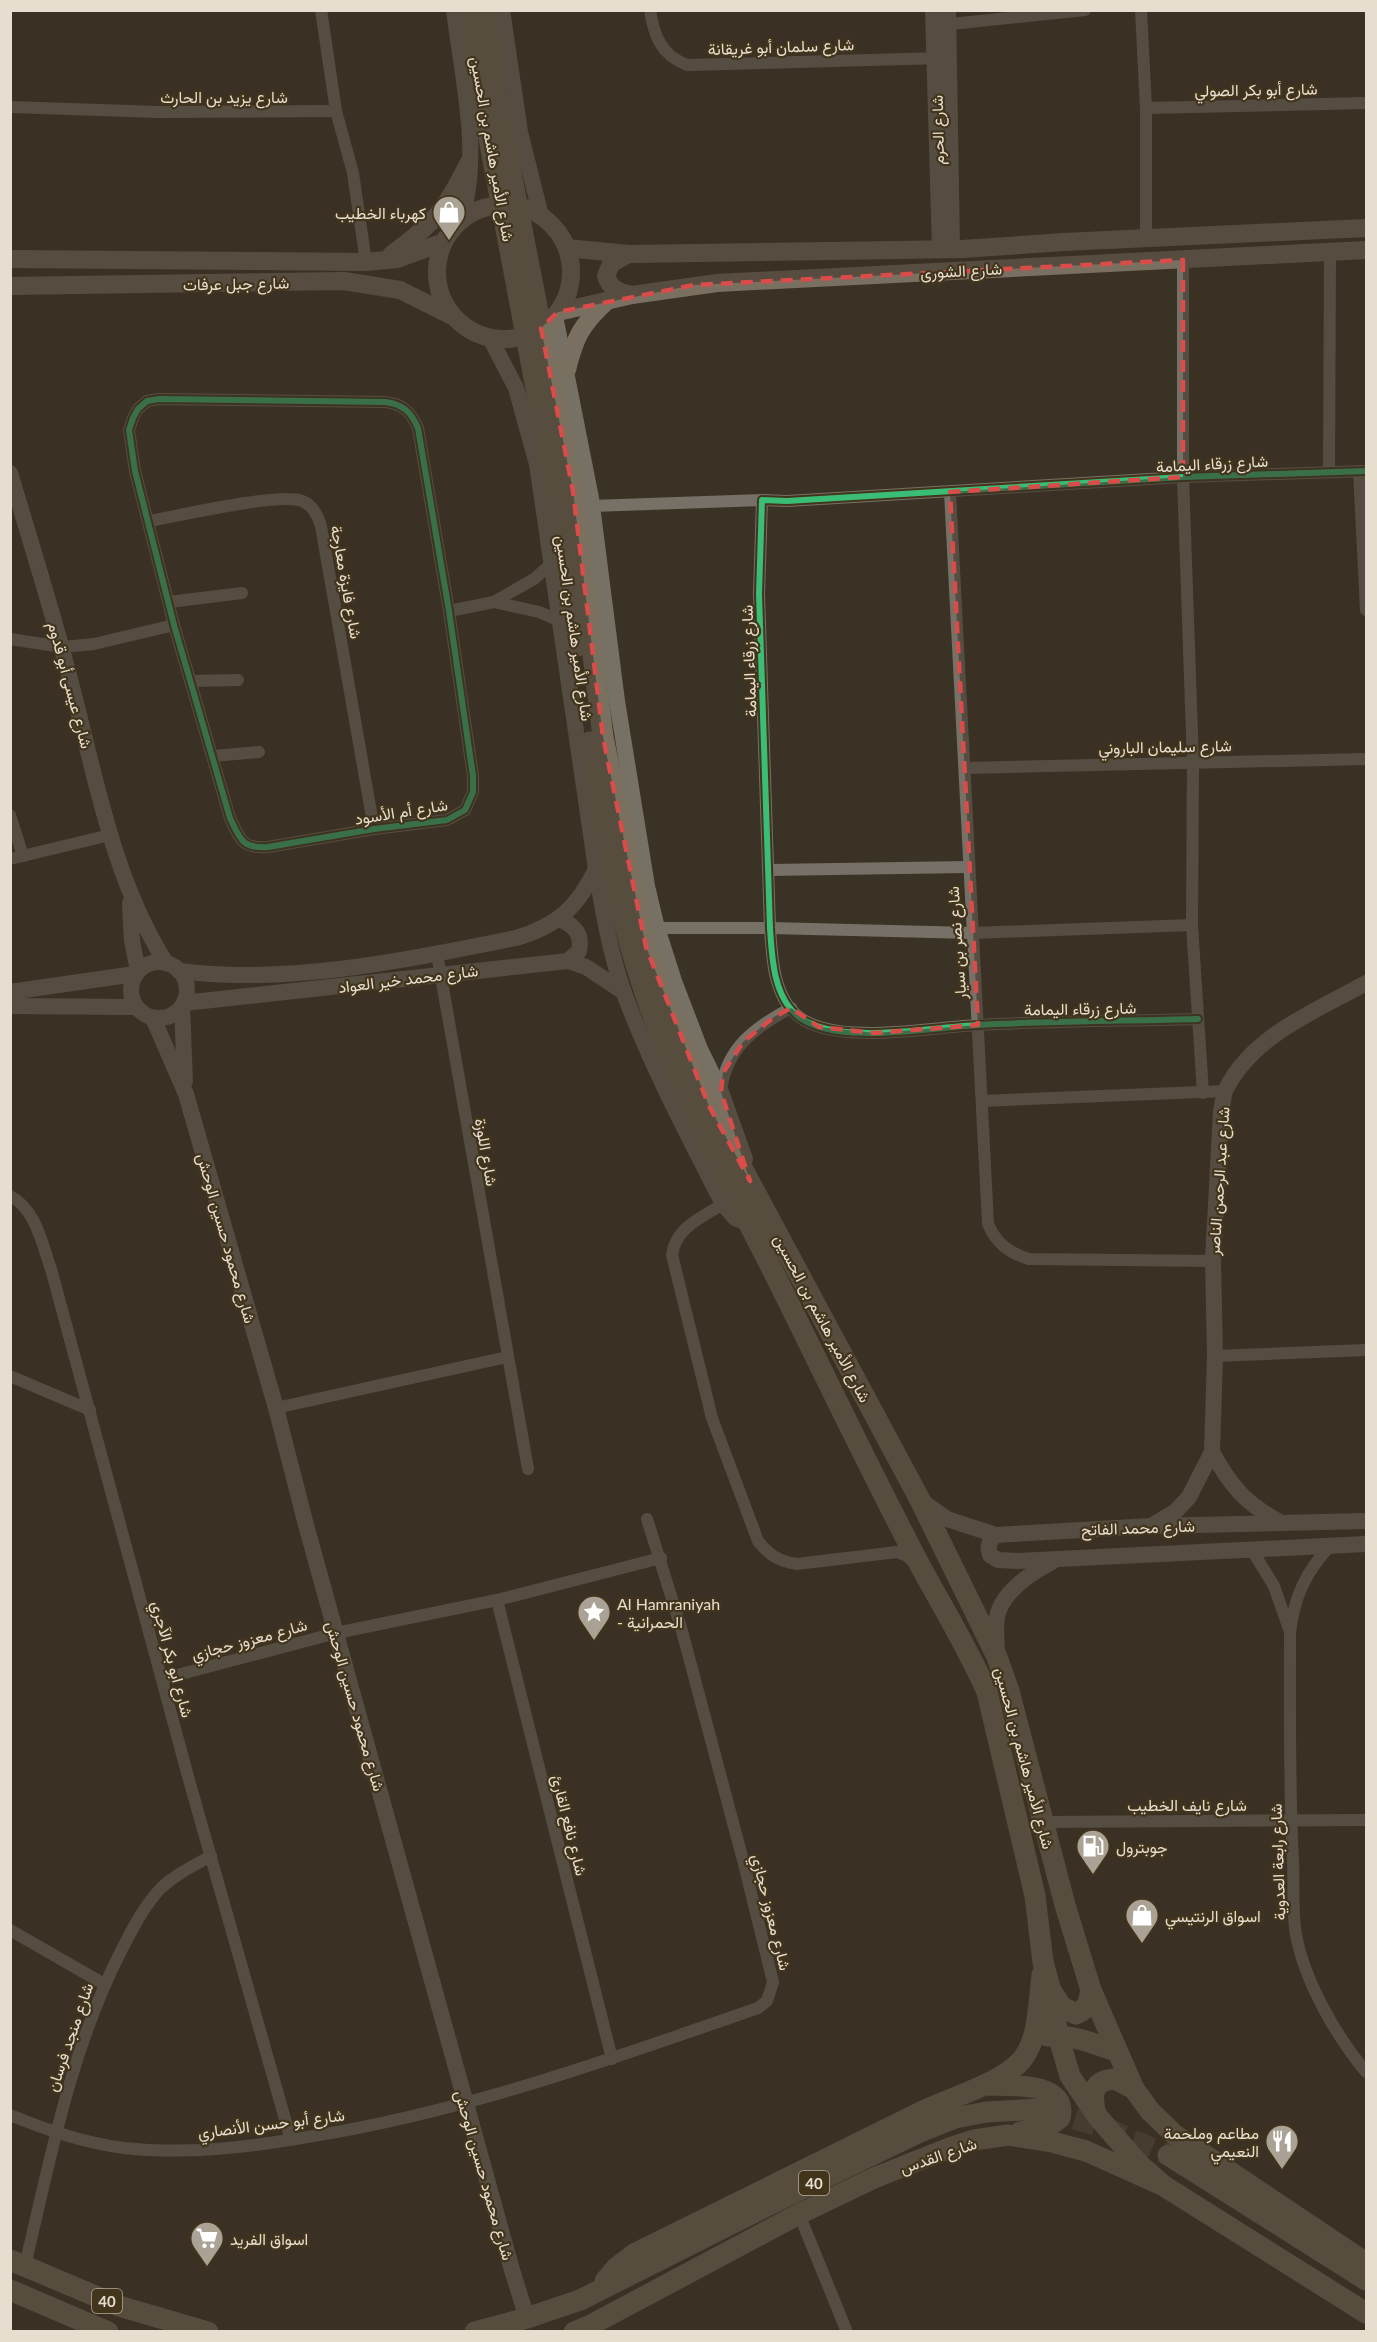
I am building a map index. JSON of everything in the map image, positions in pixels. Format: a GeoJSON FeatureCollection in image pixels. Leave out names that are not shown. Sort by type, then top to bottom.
{"type":"FeatureCollection","features":[{"type":"Feature","properties":{"kind":"highway","name":"شارع الأمير هاشم بن الحسين"},"geometry":{"type":"LineString","coordinates":[[478,13],[496,96],[565,493],[603,737],[646,947],[660,990],[710,1106],[919,1498],[997,1657],[1009,1691],[1065,1905],[1091,1990],[1134,2089],[1150,2110],[1175,2135],[1366,2263]]}},
{"type":"Feature","properties":{"kind":"highway","name":"شارع الأمير هاشم بن الحسين"},"geometry":{"type":"LineString","coordinates":[[565,493],[598,801],[628,941],[657,1027],[691,1106],[749,1224],[925,1574],[974,1661],[987,1692],[1035,1896],[1043,1962],[1051,1991],[1058,2035],[1070,2076],[1097,2116],[1138,2163],[1164,2186]]}},
{"type":"Feature","properties":{"kind":"highway"},"geometry":{"type":"LineString","coordinates":[[597,2291],[616,2268],[634,2253],[936,2105],[982,2085],[1019,2063],[1034,2037],[1043,1962]]}},
{"type":"Feature","properties":{"kind":"highway"},"geometry":{"type":"LineString","coordinates":[[1051,1991],[1062,2007],[1076,2014],[1082,2012],[1086,2006],[1091,1990]]}},
{"type":"Feature","properties":{"kind":"highway"},"geometry":{"type":"LineString","coordinates":[[1034,2037],[1058,2035],[1080,2039],[1116,2051]]}},
{"type":"Feature","properties":{"kind":"highway"},"geometry":{"type":"LineString","coordinates":[[1097,2116],[1093,2095],[1102,2082],[1115,2079],[1134,2089]]}},
{"type":"Feature","properties":{"kind":"highway"},"geometry":{"type":"LineString","coordinates":[[982,2085],[1046,2090],[1060,2104],[1060,2118],[1055,2123],[1008,2135]]}},
{"type":"Feature","properties":{"kind":"highway","name":"شارع القدس"},"geometry":{"type":"LineString","coordinates":[[475,2331],[527,2318],[580,2300],[920,2132],[965,2116],[987,2112],[1041,2109]]}},
{"type":"Feature","properties":{"kind":"highway","name":"شارع القدس"},"geometry":{"type":"LineString","coordinates":[[574,2331],[589,2326],[799,2214],[874,2178],[942,2150],[974,2140],[1008,2135],[1052,2142],[1086,2151],[1164,2186],[1366,2313]]}},
{"type":"Feature","properties":{"kind":"highway"},"geometry":{"type":"LineString","coordinates":[[1168,2156],[1366,2280]]}},
{"type":"Feature","properties":{"kind":"highway","name":"40"},"geometry":{"type":"LineString","coordinates":[[18,2263],[118,2306],[208,2331]]}},
{"type":"Feature","properties":{"kind":"highway","name":"40"},"geometry":{"type":"LineString","coordinates":[[10,2290],[108,2331]]}},
{"type":"Feature","properties":{"kind":"main road"},"geometry":{"type":"LineString","coordinates":[[400,290],[404,275],[391,259],[442,211],[452,197],[469,162]]}},
{"type":"Feature","properties":{"kind":"main road"},"geometry":{"type":"LineString","coordinates":[[514,206],[541,216],[556,230],[567,248],[571,264],[571,281],[567,297],[557,314],[542,328],[525,336],[508,339],[490,338],[470,330],[454,317],[441,294],[437,267],[444,242],[461,220],[486,207],[514,206]]}},
{"type":"Feature","properties":{"kind":"main road","name":"شارع الشورى"},"geometry":{"type":"LineString","coordinates":[[567,248],[628,254],[946,249],[1366,228]]}},
{"type":"Feature","properties":{"kind":"main road","name":"شارع جبل عرفات"},"geometry":{"type":"LineString","coordinates":[[10,259],[366,262],[391,259],[444,242]]}},
{"type":"Feature","properties":{"kind":"main road","name":"شارع الشورى"},"geometry":{"type":"LineString","coordinates":[[557,314],[632,295],[717,283],[1366,250]]}},
{"type":"Feature","properties":{"kind":"main road"},"geometry":{"type":"LineString","coordinates":[[628,254],[611,264],[606,276],[607,281],[616,291],[632,295]]}},
{"type":"Feature","properties":{"kind":"main road","name":"شارع جبل عرفات"},"geometry":{"type":"LineString","coordinates":[[17,286],[344,282],[400,290],[454,317]]}},
{"type":"Feature","properties":{"kind":"main road"},"geometry":{"type":"LineString","coordinates":[[567,370],[575,340],[586,322],[608,300]]}},
{"type":"Feature","properties":{"kind":"street"},"geometry":{"type":"LineString","coordinates":[[321,10],[336,111],[353,173],[366,262]]}},
{"type":"Feature","properties":{"kind":"street","name":"شارع سلمان أبو غريقانة"},"geometry":{"type":"LineString","coordinates":[[650,10],[658,43],[672,58],[687,66],[942,58]]}},
{"type":"Feature","properties":{"kind":"street"},"geometry":{"type":"LineString","coordinates":[[941,18],[1085,10]]}},
{"type":"Feature","properties":{"kind":"street"},"geometry":{"type":"LineString","coordinates":[[1141,10],[1146,108],[1146,239]]}},
{"type":"Feature","properties":{"kind":"street","name":"شارع الأمير هاشم بن الحسين"},"geometry":{"type":"LineString","coordinates":[[478,13],[520,132],[541,216]]}},
{"type":"Feature","properties":{"kind":"street","name":"شارع الأمير هاشم بن الحسين"},"geometry":{"type":"LineString","coordinates":[[461,220],[468,197],[478,13]]}},
{"type":"Feature","properties":{"kind":"street","name":"شارع الحرم"},"geometry":{"type":"LineString","coordinates":[[941,18],[946,249]]}},
{"type":"Feature","properties":{"kind":"street","name":"شارع أبو بكر الصولي"},"geometry":{"type":"LineString","coordinates":[[1146,108],[1366,103]]}},
{"type":"Feature","properties":{"kind":"street","name":"شارع يزيد بن الحارث"},"geometry":{"type":"LineString","coordinates":[[10,107],[170,112],[336,111]]}},
{"type":"Feature","properties":{"kind":"street"},"geometry":{"type":"LineString","coordinates":[[471,142],[479,161],[492,170],[500,169],[510,159],[520,132]]}},
{"type":"Feature","properties":{"kind":"street"},"geometry":{"type":"LineString","coordinates":[[1329,471],[1330,252]]}},
{"type":"Feature","properties":{"kind":"street"},"geometry":{"type":"LineString","coordinates":[[1183,260],[1183,477],[1193,762],[1192,925],[1203,1093]]}},
{"type":"Feature","properties":{"kind":"street"},"geometry":{"type":"LineString","coordinates":[[10,298],[17,286]]}},
{"type":"Feature","properties":{"kind":"street","name":"شارع الأمير هاشم بن الحسين"},"geometry":{"type":"LineString","coordinates":[[557,314],[592,506],[621,722],[647,886],[657,928],[674,981],[700,1049],[721,1092],[744,1155],[750,1181]]}},
{"type":"Feature","properties":{"kind":"street","name":"شارع الأمير هاشم بن الحسين"},"geometry":{"type":"LineString","coordinates":[[490,338],[516,388],[537,464],[596,869],[607,931],[624,992],[648,1052],[723,1204],[735,1218],[749,1224]]}},
{"type":"Feature","properties":{"kind":"street"},"geometry":{"type":"LineString","coordinates":[[516,388],[524,371],[540,363],[552,368],[571,397]]}},
{"type":"Feature","properties":{"kind":"street","name":"شارع أم الأسود"},"geometry":{"type":"LineString","coordinates":[[183,399],[394,403],[404,407],[418,428],[449,611],[473,776],[471,799],[465,810],[447,820],[374,829],[268,847],[249,846],[239,837],[230,818],[169,602],[135,471],[129,430],[138,409],[147,401],[183,399]]}},
{"type":"Feature","properties":{"kind":"street"},"geometry":{"type":"LineString","coordinates":[[1363,471],[1366,610]]}},
{"type":"Feature","properties":{"kind":"street","name":"شارع زرقاء اليمامة"},"geometry":{"type":"LineString","coordinates":[[1198,1019],[978,1024],[875,1033],[819,1027],[797,1016],[776,980],[770,928],[770,870],[759,594],[762,500],[787,501],[1183,477],[1363,471]]}},
{"type":"Feature","properties":{"kind":"street","name":"شارع عيسى أبو قدوم"},"geometry":{"type":"LineString","coordinates":[[10,473],[62,647],[110,835],[130,896],[151,938],[173,967]]}},
{"type":"Feature","properties":{"kind":"street","name":"شارع نصر بن سيار"},"geometry":{"type":"LineString","coordinates":[[950,492],[988,1224],[992,1234],[1010,1251],[1029,1259],[1213,1261]]}},
{"type":"Feature","properties":{"kind":"street","name":"شارع فايزة معارجة"},"geometry":{"type":"LineString","coordinates":[[149,521],[276,499],[303,501],[317,515],[321,526],[374,829]]}},
{"type":"Feature","properties":{"kind":"street"},"geometry":{"type":"LineString","coordinates":[[592,506],[762,500]]}},
{"type":"Feature","properties":{"kind":"street"},"geometry":{"type":"LineString","coordinates":[[449,611],[494,602],[534,579],[551,564]]}},
{"type":"Feature","properties":{"kind":"street"},"geometry":{"type":"LineString","coordinates":[[169,602],[242,594]]}},
{"type":"Feature","properties":{"kind":"street"},"geometry":{"type":"LineString","coordinates":[[494,602],[539,612],[560,621]]}},
{"type":"Feature","properties":{"kind":"street"},"geometry":{"type":"LineString","coordinates":[[10,639],[62,647],[94,644],[174,625]]}},
{"type":"Feature","properties":{"kind":"street"},"geometry":{"type":"LineString","coordinates":[[191,681],[238,680]]}},
{"type":"Feature","properties":{"kind":"street"},"geometry":{"type":"LineString","coordinates":[[213,756],[259,752]]}},
{"type":"Feature","properties":{"kind":"street","name":"شارع سليمان الباروني"},"geometry":{"type":"LineString","coordinates":[[965,768],[1366,759]]}},
{"type":"Feature","properties":{"kind":"street"},"geometry":{"type":"LineString","coordinates":[[10,815],[23,856]]}},
{"type":"Feature","properties":{"kind":"street"},"geometry":{"type":"LineString","coordinates":[[10,859],[110,835]]}},
{"type":"Feature","properties":{"kind":"street"},"geometry":{"type":"LineString","coordinates":[[770,870],[968,867]]}},
{"type":"Feature","properties":{"kind":"street","name":"شارع محمد خير العواد"},"geometry":{"type":"LineString","coordinates":[[173,967],[220,975],[295,972],[363,966],[516,938],[533,934],[560,919],[582,896],[596,869]]}},
{"type":"Feature","properties":{"kind":"street","name":"شارع عيسى أبو قدوم"},"geometry":{"type":"LineString","coordinates":[[130,896],[136,972]]}},
{"type":"Feature","properties":{"kind":"street"},"geometry":{"type":"LineString","coordinates":[[560,919],[571,924],[580,937],[579,951],[568,962]]}},
{"type":"Feature","properties":{"kind":"street"},"geometry":{"type":"LineString","coordinates":[[657,928],[972,933],[1192,925]]}},
{"type":"Feature","properties":{"kind":"street","name":"شارع اللوزة"},"geometry":{"type":"LineString","coordinates":[[437,954],[528,1469]]}},
{"type":"Feature","properties":{"kind":"street"},"geometry":{"type":"LineString","coordinates":[[10,992],[136,972],[156,962],[173,967],[187,986],[183,1005],[169,1017],[153,1018],[143,1014],[135,1007],[130,996],[130,985],[136,972]]}},
{"type":"Feature","properties":{"kind":"street","name":"شارع محمد خير العواد"},"geometry":{"type":"LineString","coordinates":[[183,1005],[440,974],[568,962],[586,967],[624,992]]}},
{"type":"Feature","properties":{"kind":"street","name":"شارع عبد الرحمن الناصر"},"geometry":{"type":"LineString","coordinates":[[1151,1526],[1176,1511],[1189,1497],[1212,1452],[1215,1356],[1213,1261],[1221,1111],[1225,1091],[1240,1066],[1273,1036],[1366,983]]}},
{"type":"Feature","properties":{"kind":"street","name":"شارع محمود حسين الوحش"},"geometry":{"type":"LineString","coordinates":[[183,1005],[186,1094]]}},
{"type":"Feature","properties":{"kind":"street"},"geometry":{"type":"LineString","coordinates":[[10,1006],[135,1007]]}},
{"type":"Feature","properties":{"kind":"street"},"geometry":{"type":"LineString","coordinates":[[721,1092],[723,1073],[732,1055],[757,1029],[791,1008]]}},
{"type":"Feature","properties":{"kind":"street","name":"شارع محمود حسين الوحش"},"geometry":{"type":"LineString","coordinates":[[153,1018],[186,1094],[276,1408],[465,2103],[527,2318]]}},
{"type":"Feature","properties":{"kind":"street"},"geometry":{"type":"LineString","coordinates":[[982,1101],[1225,1091]]}},
{"type":"Feature","properties":{"kind":"street","name":"شارع ابو بكر الآجري"},"geometry":{"type":"LineString","coordinates":[[10,1196],[20,1200],[28,1210],[51,1269],[162,1679],[291,2140]]}},
{"type":"Feature","properties":{"kind":"street"},"geometry":{"type":"LineString","coordinates":[[723,1204],[684,1228],[674,1243],[672,1255],[712,1418],[758,1541],[769,1554],[782,1562],[797,1564],[897,1552],[907,1556],[925,1574]]}},
{"type":"Feature","properties":{"kind":"street"},"geometry":{"type":"LineString","coordinates":[[1215,1356],[1366,1350]]}},
{"type":"Feature","properties":{"kind":"street"},"geometry":{"type":"LineString","coordinates":[[276,1408],[507,1356]]}},
{"type":"Feature","properties":{"kind":"street"},"geometry":{"type":"LineString","coordinates":[[10,1376],[90,1410]]}},
{"type":"Feature","properties":{"kind":"street"},"geometry":{"type":"LineString","coordinates":[[1212,1452],[1226,1478],[1239,1494],[1259,1511],[1280,1523]]}},
{"type":"Feature","properties":{"kind":"street","name":"شارع محمد الفاتح"},"geometry":{"type":"LineString","coordinates":[[919,1498],[947,1519],[996,1534],[1151,1526],[1366,1521]]}},
{"type":"Feature","properties":{"kind":"street","name":"شارع معزوز حجازي"},"geometry":{"type":"LineString","coordinates":[[465,2103],[612,2059],[758,2008],[767,2001],[772,1982],[744,1864],[661,1558],[647,1519]]}},
{"type":"Feature","properties":{"kind":"street"},"geometry":{"type":"LineString","coordinates":[[887,1553],[901,1545],[903,1530]]}},
{"type":"Feature","properties":{"kind":"street"},"geometry":{"type":"LineString","coordinates":[[996,1534],[990,1540],[988,1547],[990,1555],[998,1560],[1056,1560]]}},
{"type":"Feature","properties":{"kind":"street","name":"شارع محمد الفاتح"},"geometry":{"type":"LineString","coordinates":[[997,1657],[997,1617],[1005,1600],[1013,1589],[1037,1570],[1056,1560],[1366,1544]]}},
{"type":"Feature","properties":{"kind":"street","name":"شارع رابعة العدوية"},"geometry":{"type":"LineString","coordinates":[[1331,1545],[1317,1559],[1302,1585],[1292,1613],[1290,1633],[1291,1821],[1296,1934],[1303,1963],[1348,2050],[1366,2072]]}},
{"type":"Feature","properties":{"kind":"street","name":"شارع رابعة العدوية"},"geometry":{"type":"LineString","coordinates":[[1252,1550],[1274,1586],[1290,1633]]}},
{"type":"Feature","properties":{"kind":"street","name":"شارع معزوز حجازي"},"geometry":{"type":"LineString","coordinates":[[162,1679],[336,1633],[497,1600],[661,1558]]}},
{"type":"Feature","properties":{"kind":"street","name":"شارع نافع القارئ"},"geometry":{"type":"LineString","coordinates":[[497,1600],[612,2059]]}},
{"type":"Feature","properties":{"kind":"street","name":"شارع نايف الخطيب"},"geometry":{"type":"LineString","coordinates":[[1044,1822],[1366,1820]]}},
{"type":"Feature","properties":{"kind":"street","name":"شارع منجد فرسان"},"geometry":{"type":"LineString","coordinates":[[18,2263],[79,2055],[104,1984],[140,1916],[160,1890],[177,1874],[211,1856]]}},
{"type":"Feature","properties":{"kind":"street"},"geometry":{"type":"LineString","coordinates":[[10,1930],[104,1984]]}},
{"type":"Feature","properties":{"kind":"street","name":"شارع أبو حسن الأنصاري"},"geometry":{"type":"LineString","coordinates":[[10,2115],[56,2133],[122,2148],[200,2150],[291,2140],[358,2129],[465,2103]]}},
{"type":"Feature","properties":{"kind":"street"},"geometry":{"type":"LineString","coordinates":[[799,2214],[847,2331]]}},
{"type":"Feature","properties":{"kind":"highlighted area"},"geometry":{"type":"Polygon","coordinates":[[[1183,260],[1183,477],[950,492],[978,1025],[875,1033],[819,1027],[791,1008],[774,1017],[743,1042],[723,1073],[721,1092],[750,1181],[709,1106],[646,947],[603,737],[573,491],[541,328],[558,312],[694,285],[1183,260]]]}},
{"type":"Feature","properties":{"kind":"tunnel"},"geometry":{"type":"LineString","coordinates":[[1045,2110],[1108,2129],[1168,2155]]}},
{"type":"Feature","properties":{"kind":"cycle path"},"geometry":{"type":"LineString","coordinates":[[159,399],[385,402],[402,407],[412,417],[418,428],[449,611],[473,776],[473,792],[465,810],[447,820],[374,829],[268,847],[252,846],[240,837],[230,818],[174,625],[135,471],[129,430],[138,409],[147,401],[159,399]]}},
{"type":"Feature","properties":{"kind":"cycle path"},"geometry":{"type":"LineString","coordinates":[[1198,1019],[1005,1024],[860,1033],[816,1026],[790,1009],[779,988],[776,976],[770,928],[759,594],[762,500],[787,501],[1183,477],[1366,471]]}},
{"type":"Feature","properties":{"kind":"place","name":"كهرباء الخطيب"},"geometry":{"type":"Point","coordinates":[449,241]}},
{"type":"Feature","properties":{"kind":"place","name":"Al Hamraniyah - الحمرانية"},"geometry":{"type":"Point","coordinates":[594,1641]}},
{"type":"Feature","properties":{"kind":"place","name":"جوبترول"},"geometry":{"type":"Point","coordinates":[1093,1875]}},
{"type":"Feature","properties":{"kind":"place","name":"اسواق الرنتيسي"},"geometry":{"type":"Point","coordinates":[1142,1944]}},
{"type":"Feature","properties":{"kind":"place","name":"مطاعم وملحمة النعيمي"},"geometry":{"type":"Point","coordinates":[1282,2170]}},
{"type":"Feature","properties":{"kind":"place","name":"اسواق الفريد"},"geometry":{"type":"Point","coordinates":[207,2267]}}]}
